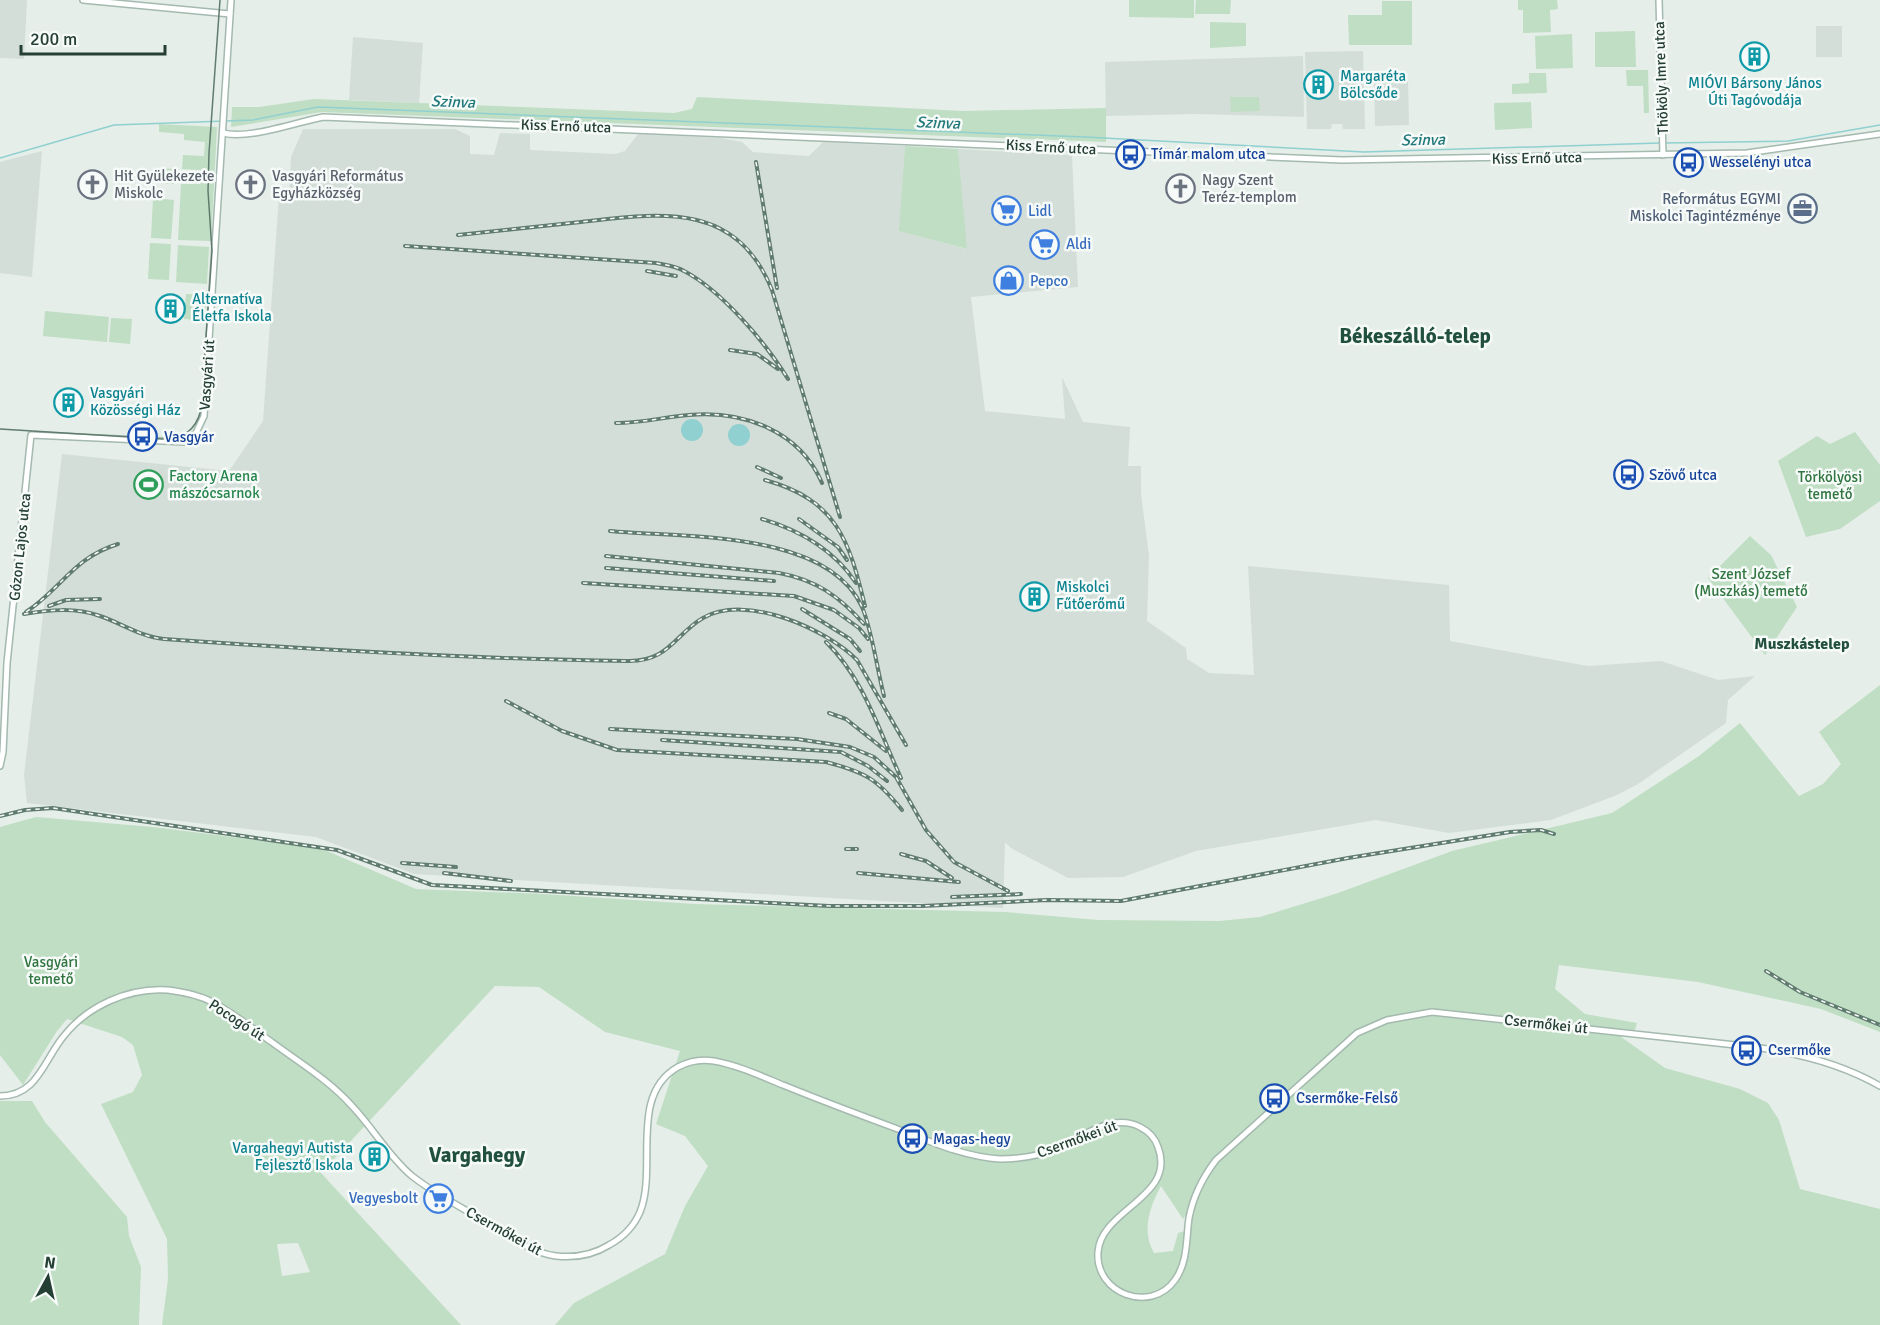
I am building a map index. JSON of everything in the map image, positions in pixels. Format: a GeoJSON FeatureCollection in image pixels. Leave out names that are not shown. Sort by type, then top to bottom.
{"type":"FeatureCollection","features":[{"type":"Feature","properties":{"kind":"street"},"geometry":{"type":"LineString","coordinates":[[83,0],[230,14]]}},
{"type":"Feature","properties":{"kind":"street","name":"Thököly Imre utca"},"geometry":{"type":"LineString","coordinates":[[1659,0],[1663,152]]}},
{"type":"Feature","properties":{"kind":"street","name":"Vasgyári út"},"geometry":{"type":"LineString","coordinates":[[31,435],[166,443],[185,442],[196,433],[204,416],[231,1]]}},
{"type":"Feature","properties":{"kind":"street","name":"Kiss Ernő utca"},"geometry":{"type":"LineString","coordinates":[[223,133],[233,135],[332,117],[1328,160],[1663,152],[1748,153],[1880,134]]}},
{"type":"Feature","properties":{"kind":"street","name":"Gózon Lajos utca"},"geometry":{"type":"LineString","coordinates":[[0,766],[9,645],[31,435]]}},
{"type":"Feature","properties":{"kind":"street","name":"Pocogó út"},"geometry":{"type":"LineString","coordinates":[[0,1096],[20,1094],[31,1086],[61,1039],[88,1012],[128,995],[151,990],[175,991],[202,998],[228,1011],[336,1089],[376,1134]]}},
{"type":"Feature","properties":{"kind":"street","name":"Csermőkei út"},"geometry":{"type":"LineString","coordinates":[[376,1134],[412,1175],[448,1199],[528,1247],[546,1254],[570,1257],[588,1255],[609,1246],[627,1231],[636,1219],[646,1185],[649,1112],[655,1092],[671,1072],[694,1061],[712,1061],[756,1074],[923,1139],[962,1153],[987,1158],[1032,1156],[1054,1150],[1109,1124],[1132,1124],[1145,1130],[1155,1141],[1159,1149],[1160,1169],[1148,1192],[1104,1234],[1098,1255],[1100,1266],[1109,1284],[1125,1295],[1141,1298],[1158,1295],[1169,1288],[1181,1270],[1191,1208],[1201,1183],[1216,1160],[1337,1049],[1357,1033],[1387,1020],[1432,1012],[1754,1047],[1807,1057],[1854,1073],[1880,1086]]}},
{"type":"Feature","properties":{"kind":"shaded area"},"geometry":{"type":"Polygon","coordinates":[[[0,0],[27,0],[24,59],[0,58],[0,0]]]}},
{"type":"Feature","properties":{"kind":"shaded area"},"geometry":{"type":"Polygon","coordinates":[[[1816,26],[1842,26],[1842,57],[1816,57],[1816,26]]]}},
{"type":"Feature","properties":{"kind":"shaded area"},"geometry":{"type":"Polygon","coordinates":[[[353,37],[423,43],[419,103],[349,100],[353,37]]]}},
{"type":"Feature","properties":{"kind":"shaded area"},"geometry":{"type":"Polygon","coordinates":[[[1363,51],[1365,129],[1343,129],[1342,124],[1332,124],[1331,129],[1307,129],[1305,52],[1363,51]]]}},
{"type":"Feature","properties":{"kind":"shaded area"},"geometry":{"type":"Polygon","coordinates":[[[1303,56],[1304,117],[1196,114],[1106,116],[1105,62],[1303,56]]]}},
{"type":"Feature","properties":{"kind":"shaded area"},"geometry":{"type":"Polygon","coordinates":[[[1374,80],[1408,80],[1409,125],[1375,126],[1374,80]]]}},
{"type":"Feature","properties":{"kind":"shaded area"},"geometry":{"type":"Polygon","coordinates":[[[303,129],[455,129],[470,136],[470,154],[494,155],[500,133],[530,134],[530,150],[615,154],[625,151],[638,134],[721,138],[742,142],[753,152],[809,156],[823,142],[905,146],[900,231],[966,249],[958,149],[1072,155],[1078,287],[971,297],[985,411],[1065,419],[1062,377],[1083,422],[1130,427],[1128,466],[1141,466],[1141,494],[1149,556],[1147,621],[1186,648],[1187,659],[1209,673],[1254,675],[1248,566],[1449,585],[1450,641],[1588,666],[1661,661],[1718,680],[1755,676],[1728,700],[1726,723],[1638,784],[1617,795],[1551,820],[1449,833],[1376,820],[1196,851],[1123,877],[1068,878],[1011,848],[1005,842],[1003,908],[414,874],[316,837],[27,803],[24,775],[62,454],[229,471],[263,421],[279,196],[289,195],[291,157],[303,129]]]}},
{"type":"Feature","properties":{"kind":"shaded area"},"geometry":{"type":"Polygon","coordinates":[[[42,151],[32,277],[0,273],[0,162],[42,151]]]}},
{"type":"Feature","properties":{"kind":"green space"},"geometry":{"type":"Polygon","coordinates":[[[1129,0],[1194,0],[1194,18],[1129,17],[1129,0]]]}},
{"type":"Feature","properties":{"kind":"green space"},"geometry":{"type":"Polygon","coordinates":[[[1196,0],[1231,0],[1230,14],[1195,14],[1196,0]]]}},
{"type":"Feature","properties":{"kind":"green space"},"geometry":{"type":"Polygon","coordinates":[[[1518,0],[1557,0],[1558,9],[1550,10],[1551,32],[1523,33],[1523,10],[1518,10],[1518,0]]]}},
{"type":"Feature","properties":{"kind":"green space"},"geometry":{"type":"Polygon","coordinates":[[[1382,1],[1412,1],[1412,45],[1349,45],[1348,15],[1382,15],[1382,1]]]}},
{"type":"Feature","properties":{"kind":"green space"},"geometry":{"type":"Polygon","coordinates":[[[1210,22],[1246,23],[1246,46],[1210,48],[1210,22]]]}},
{"type":"Feature","properties":{"kind":"green space"},"geometry":{"type":"Polygon","coordinates":[[[1635,31],[1636,67],[1595,67],[1595,32],[1635,31]]]}},
{"type":"Feature","properties":{"kind":"green space"},"geometry":{"type":"Polygon","coordinates":[[[1572,34],[1573,68],[1536,69],[1535,36],[1572,34]]]}},
{"type":"Feature","properties":{"kind":"green space"},"geometry":{"type":"Polygon","coordinates":[[[1626,70],[1648,70],[1649,113],[1644,113],[1643,86],[1627,86],[1626,70]]]}},
{"type":"Feature","properties":{"kind":"green space"},"geometry":{"type":"Polygon","coordinates":[[[1529,73],[1546,73],[1547,93],[1512,94],[1512,84],[1529,83],[1529,73]]]}},
{"type":"Feature","properties":{"kind":"green space"},"geometry":{"type":"Polygon","coordinates":[[[697,97],[962,111],[1106,108],[1106,142],[322,112],[231,127],[232,107],[259,107],[314,99],[674,113],[692,109],[697,97]]]}},
{"type":"Feature","properties":{"kind":"green space"},"geometry":{"type":"Polygon","coordinates":[[[1230,97],[1259,97],[1260,111],[1231,112],[1230,97]]]}},
{"type":"Feature","properties":{"kind":"green space"},"geometry":{"type":"Polygon","coordinates":[[[1531,102],[1532,128],[1495,130],[1494,103],[1531,102]]]}},
{"type":"Feature","properties":{"kind":"green space"},"geometry":{"type":"Polygon","coordinates":[[[159,124],[217,127],[211,241],[178,240],[181,184],[200,184],[201,170],[182,169],[183,155],[204,156],[205,142],[184,140],[184,134],[159,132],[159,124]]]}},
{"type":"Feature","properties":{"kind":"green space"},"geometry":{"type":"Polygon","coordinates":[[[905,146],[958,149],[967,249],[899,231],[905,146]]]}},
{"type":"Feature","properties":{"kind":"green space"},"geometry":{"type":"Polygon","coordinates":[[[158,168],[175,169],[174,184],[157,183],[158,168]]]}},
{"type":"Feature","properties":{"kind":"green space"},"geometry":{"type":"Polygon","coordinates":[[[153,198],[174,200],[171,239],[151,238],[153,198]]]}},
{"type":"Feature","properties":{"kind":"green space"},"geometry":{"type":"Polygon","coordinates":[[[150,243],[171,244],[169,280],[148,279],[150,243]]]}},
{"type":"Feature","properties":{"kind":"green space"},"geometry":{"type":"Polygon","coordinates":[[[178,245],[209,247],[207,284],[176,282],[178,245]]]}},
{"type":"Feature","properties":{"kind":"green space"},"geometry":{"type":"Polygon","coordinates":[[[186,294],[207,295],[205,321],[184,319],[186,294]]]}},
{"type":"Feature","properties":{"kind":"green space"},"geometry":{"type":"Polygon","coordinates":[[[45,311],[109,317],[107,342],[43,336],[45,311]]]}},
{"type":"Feature","properties":{"kind":"green space"},"geometry":{"type":"Polygon","coordinates":[[[111,318],[132,319],[130,344],[109,342],[111,318]]]}},
{"type":"Feature","properties":{"kind":"green space","name":"Törkölyösi temető"},"geometry":{"type":"Polygon","coordinates":[[[1855,432],[1880,465],[1880,501],[1840,529],[1806,537],[1778,461],[1817,436],[1830,444],[1855,432]]]}},
{"type":"Feature","properties":{"kind":"green space","name":"Szent József (Muszkás) temető"},"geometry":{"type":"Polygon","coordinates":[[[1750,536],[1771,555],[1797,607],[1765,655],[1708,578],[1750,536]]]}},
{"type":"Feature","properties":{"kind":"green space","name":"Vasgyári temető"},"geometry":{"type":"Polygon","coordinates":[[[1880,685],[1880,1032],[1821,1009],[1698,982],[1559,965],[1555,989],[1585,1014],[1637,1023],[1634,1033],[1614,1032],[1665,1068],[1740,1089],[1768,1103],[1779,1120],[1800,1189],[1880,1209],[1880,1325],[555,1325],[574,1303],[665,1254],[685,1206],[708,1166],[685,1136],[656,1124],[680,1051],[605,1032],[539,987],[495,986],[321,1173],[461,1325],[162,1325],[168,1279],[167,1239],[101,1104],[133,1092],[142,1075],[133,1045],[122,1037],[67,1019],[23,1085],[0,1055],[0,827],[36,817],[153,827],[320,848],[416,889],[543,894],[695,904],[1005,912],[1098,920],[1219,921],[1260,917],[1338,893],[1452,851],[1612,813],[1699,756],[1740,723],[1799,796],[1823,784],[1841,764],[1819,732],[1880,685]],[[1161,1186],[1148,1219],[1148,1236],[1154,1253],[1173,1251],[1178,1233],[1188,1230],[1190,1210],[1183,1219],[1161,1186]],[[298,1243],[277,1244],[282,1276],[310,1272],[298,1243]]]}},
{"type":"Feature","properties":{"kind":"green space"},"geometry":{"type":"Polygon","coordinates":[[[0,1101],[32,1101],[45,1122],[127,1217],[129,1236],[141,1267],[139,1325],[0,1325],[0,1101]]]}},
{"type":"Feature","properties":{"kind":"water"},"geometry":{"type":"Polygon","coordinates":[[[692,419],[700,422],[703,430],[700,438],[692,441],[684,438],[681,430],[684,422],[692,419]]]}},
{"type":"Feature","properties":{"kind":"water"},"geometry":{"type":"Polygon","coordinates":[[[739,424],[747,427],[750,435],[747,443],[739,446],[731,443],[728,435],[731,427],[739,424]]]}},
{"type":"Feature","properties":{"kind":"waterway","name":"Szinva"},"geometry":{"type":"LineString","coordinates":[[0,158],[114,125],[253,120],[318,107],[1085,137],[1364,152],[1660,143]]}},
{"type":"Feature","properties":{"kind":"waterway","name":"Szinva"},"geometry":{"type":"LineString","coordinates":[[1665,143],[1788,141],[1880,125]]}},
{"type":"Feature","properties":{"kind":"tram line"},"geometry":{"type":"LineString","coordinates":[[0,429],[162,439],[182,435],[192,429],[195,424],[201,410],[212,251],[208,191],[209,153],[220,0]]}},
{"type":"Feature","properties":{"kind":"railway"},"geometry":{"type":"LineString","coordinates":[[756,162],[777,288]]}},
{"type":"Feature","properties":{"kind":"railway"},"geometry":{"type":"LineString","coordinates":[[458,235],[640,216],[667,216],[693,219],[717,227],[738,241],[757,261],[772,290],[840,517]]}},
{"type":"Feature","properties":{"kind":"railway"},"geometry":{"type":"LineString","coordinates":[[405,246],[656,263],[678,268],[713,291],[742,319],[788,379]]}},
{"type":"Feature","properties":{"kind":"railway"},"geometry":{"type":"LineString","coordinates":[[647,271],[676,276]]}},
{"type":"Feature","properties":{"kind":"railway"},"geometry":{"type":"LineString","coordinates":[[730,350],[757,354],[778,369]]}},
{"type":"Feature","properties":{"kind":"railway"},"geometry":{"type":"LineString","coordinates":[[616,423],[709,414],[749,421],[784,437],[800,450],[822,483]]}},
{"type":"Feature","properties":{"kind":"railway"},"geometry":{"type":"LineString","coordinates":[[757,467],[781,478]]}},
{"type":"Feature","properties":{"kind":"railway"},"geometry":{"type":"LineString","coordinates":[[765,480],[789,488],[809,499],[824,511],[836,526],[853,561],[865,606]]}},
{"type":"Feature","properties":{"kind":"railway"},"geometry":{"type":"LineString","coordinates":[[762,519],[789,529],[815,543],[837,561],[856,583]]}},
{"type":"Feature","properties":{"kind":"railway"},"geometry":{"type":"LineString","coordinates":[[799,519],[838,547],[847,560]]}},
{"type":"Feature","properties":{"kind":"railway"},"geometry":{"type":"LineString","coordinates":[[610,531],[749,542],[785,551],[818,563],[844,582],[862,607],[872,638],[884,696]]}},
{"type":"Feature","properties":{"kind":"railway"},"geometry":{"type":"LineString","coordinates":[[26,612],[79,565],[90,557],[118,544]]}},
{"type":"Feature","properties":{"kind":"railway"},"geometry":{"type":"LineString","coordinates":[[606,556],[792,576],[816,585],[836,597],[864,624]]}},
{"type":"Feature","properties":{"kind":"railway"},"geometry":{"type":"LineString","coordinates":[[606,568],[774,581]]}},
{"type":"Feature","properties":{"kind":"railway"},"geometry":{"type":"LineString","coordinates":[[583,583],[794,596],[834,610],[859,628],[868,639]]}},
{"type":"Feature","properties":{"kind":"railway"},"geometry":{"type":"LineString","coordinates":[[49,606],[66,600],[100,599]]}},
{"type":"Feature","properties":{"kind":"railway"},"geometry":{"type":"LineString","coordinates":[[802,609],[850,639],[860,651]]}},
{"type":"Feature","properties":{"kind":"railway"},"geometry":{"type":"LineString","coordinates":[[24,614],[81,611],[100,616],[147,636],[164,639],[396,653],[627,661],[653,657],[670,646],[693,624],[721,611],[762,612],[806,626],[843,648],[857,660],[906,745]]}},
{"type":"Feature","properties":{"kind":"railway"},"geometry":{"type":"LineString","coordinates":[[826,642],[851,672],[861,689],[901,778]]}},
{"type":"Feature","properties":{"kind":"railway"},"geometry":{"type":"LineString","coordinates":[[506,701],[562,731],[617,750],[826,762],[861,773],[869,778],[885,791],[902,810]]}},
{"type":"Feature","properties":{"kind":"railway"},"geometry":{"type":"LineString","coordinates":[[829,713],[846,719],[886,751]]}},
{"type":"Feature","properties":{"kind":"railway"},"geometry":{"type":"LineString","coordinates":[[610,729],[797,739],[850,747],[874,757],[896,777],[926,830],[954,862],[1008,891]]}},
{"type":"Feature","properties":{"kind":"railway"},"geometry":{"type":"LineString","coordinates":[[662,740],[841,752],[868,766],[887,781]]}},
{"type":"Feature","properties":{"kind":"railway"},"geometry":{"type":"LineString","coordinates":[[0,816],[25,810],[53,808],[337,850],[432,885],[829,906],[922,906],[1047,900],[1121,901],[1348,858],[1510,832],[1541,830],[1554,834]]}},
{"type":"Feature","properties":{"kind":"railway"},"geometry":{"type":"LineString","coordinates":[[846,849],[857,849]]}},
{"type":"Feature","properties":{"kind":"railway"},"geometry":{"type":"LineString","coordinates":[[901,854],[926,861],[952,878]]}},
{"type":"Feature","properties":{"kind":"railway"},"geometry":{"type":"LineString","coordinates":[[402,863],[456,867]]}},
{"type":"Feature","properties":{"kind":"railway"},"geometry":{"type":"LineString","coordinates":[[444,873],[511,881]]}},
{"type":"Feature","properties":{"kind":"railway"},"geometry":{"type":"LineString","coordinates":[[858,873],[959,882]]}},
{"type":"Feature","properties":{"kind":"railway"},"geometry":{"type":"LineString","coordinates":[[952,897],[1021,894]]}},
{"type":"Feature","properties":{"kind":"railway"},"geometry":{"type":"LineString","coordinates":[[1766,971],[1800,992],[1880,1025]]}},
{"type":"Feature","properties":{"kind":"place","name":"MIÓVI Bársony János Úti Tagóvodája"},"geometry":{"type":"Point","coordinates":[1755,56]}},
{"type":"Feature","properties":{"kind":"place","name":"Margaréta Bölcsőde"},"geometry":{"type":"Point","coordinates":[1319,85]}},
{"type":"Feature","properties":{"kind":"place","name":"Tímár malom utca"},"geometry":{"type":"Point","coordinates":[1130,154]}},
{"type":"Feature","properties":{"kind":"place","name":"Wesselényi utca"},"geometry":{"type":"Point","coordinates":[1688,162]}},
{"type":"Feature","properties":{"kind":"place","name":"Hit Gyülekezete Miskolc"},"geometry":{"type":"Point","coordinates":[93,185]}},
{"type":"Feature","properties":{"kind":"place","name":"Vasgyári Református Egyházközség"},"geometry":{"type":"Point","coordinates":[251,185]}},
{"type":"Feature","properties":{"kind":"place","name":"Nagy Szent Teréz-templom"},"geometry":{"type":"Point","coordinates":[1181,189]}},
{"type":"Feature","properties":{"kind":"place","name":"Református EGYMI Miskolci Tagintézménye"},"geometry":{"type":"Point","coordinates":[1802,208]}},
{"type":"Feature","properties":{"kind":"place","name":"Lidl"},"geometry":{"type":"Point","coordinates":[1007,211]}},
{"type":"Feature","properties":{"kind":"place","name":"Aldi"},"geometry":{"type":"Point","coordinates":[1045,244]}},
{"type":"Feature","properties":{"kind":"place","name":"Pepco"},"geometry":{"type":"Point","coordinates":[1009,281]}},
{"type":"Feature","properties":{"kind":"place","name":"Alternatíva Életfa Iskola"},"geometry":{"type":"Point","coordinates":[171,308]}},
{"type":"Feature","properties":{"kind":"place","name":"Vasgyári Közösségi Ház"},"geometry":{"type":"Point","coordinates":[69,402]}},
{"type":"Feature","properties":{"kind":"place","name":"Vasgyár"},"geometry":{"type":"Point","coordinates":[143,437]}},
{"type":"Feature","properties":{"kind":"place","name":"Szövő utca"},"geometry":{"type":"Point","coordinates":[1628,475]}},
{"type":"Feature","properties":{"kind":"place","name":"Factory Arena mászócsarnok"},"geometry":{"type":"Point","coordinates":[148,485]}},
{"type":"Feature","properties":{"kind":"place","name":"Miskolci Fűtőerőmű"},"geometry":{"type":"Point","coordinates":[1035,596]}},
{"type":"Feature","properties":{"kind":"place","name":"Csermőke"},"geometry":{"type":"Point","coordinates":[1747,1050]}},
{"type":"Feature","properties":{"kind":"place","name":"Csermőke-Felső"},"geometry":{"type":"Point","coordinates":[1275,1098]}},
{"type":"Feature","properties":{"kind":"place","name":"Magas-hegy"},"geometry":{"type":"Point","coordinates":[912,1139]}},
{"type":"Feature","properties":{"kind":"place","name":"Vargahegyi Autista Fejlesztő Iskola"},"geometry":{"type":"Point","coordinates":[374,1157]}},
{"type":"Feature","properties":{"kind":"place","name":"Vegyesbolt"},"geometry":{"type":"Point","coordinates":[439,1198]}},
{"type":"Feature","properties":{"kind":"district","name":"Békeszálló-telep"},"geometry":{"type":"Point","coordinates":[1415,336]}},
{"type":"Feature","properties":{"kind":"district","name":"Muszkástelep"},"geometry":{"type":"Point","coordinates":[1802,644]}},
{"type":"Feature","properties":{"kind":"district","name":"Vargahegy"},"geometry":{"type":"Point","coordinates":[477,1155]}}]}
